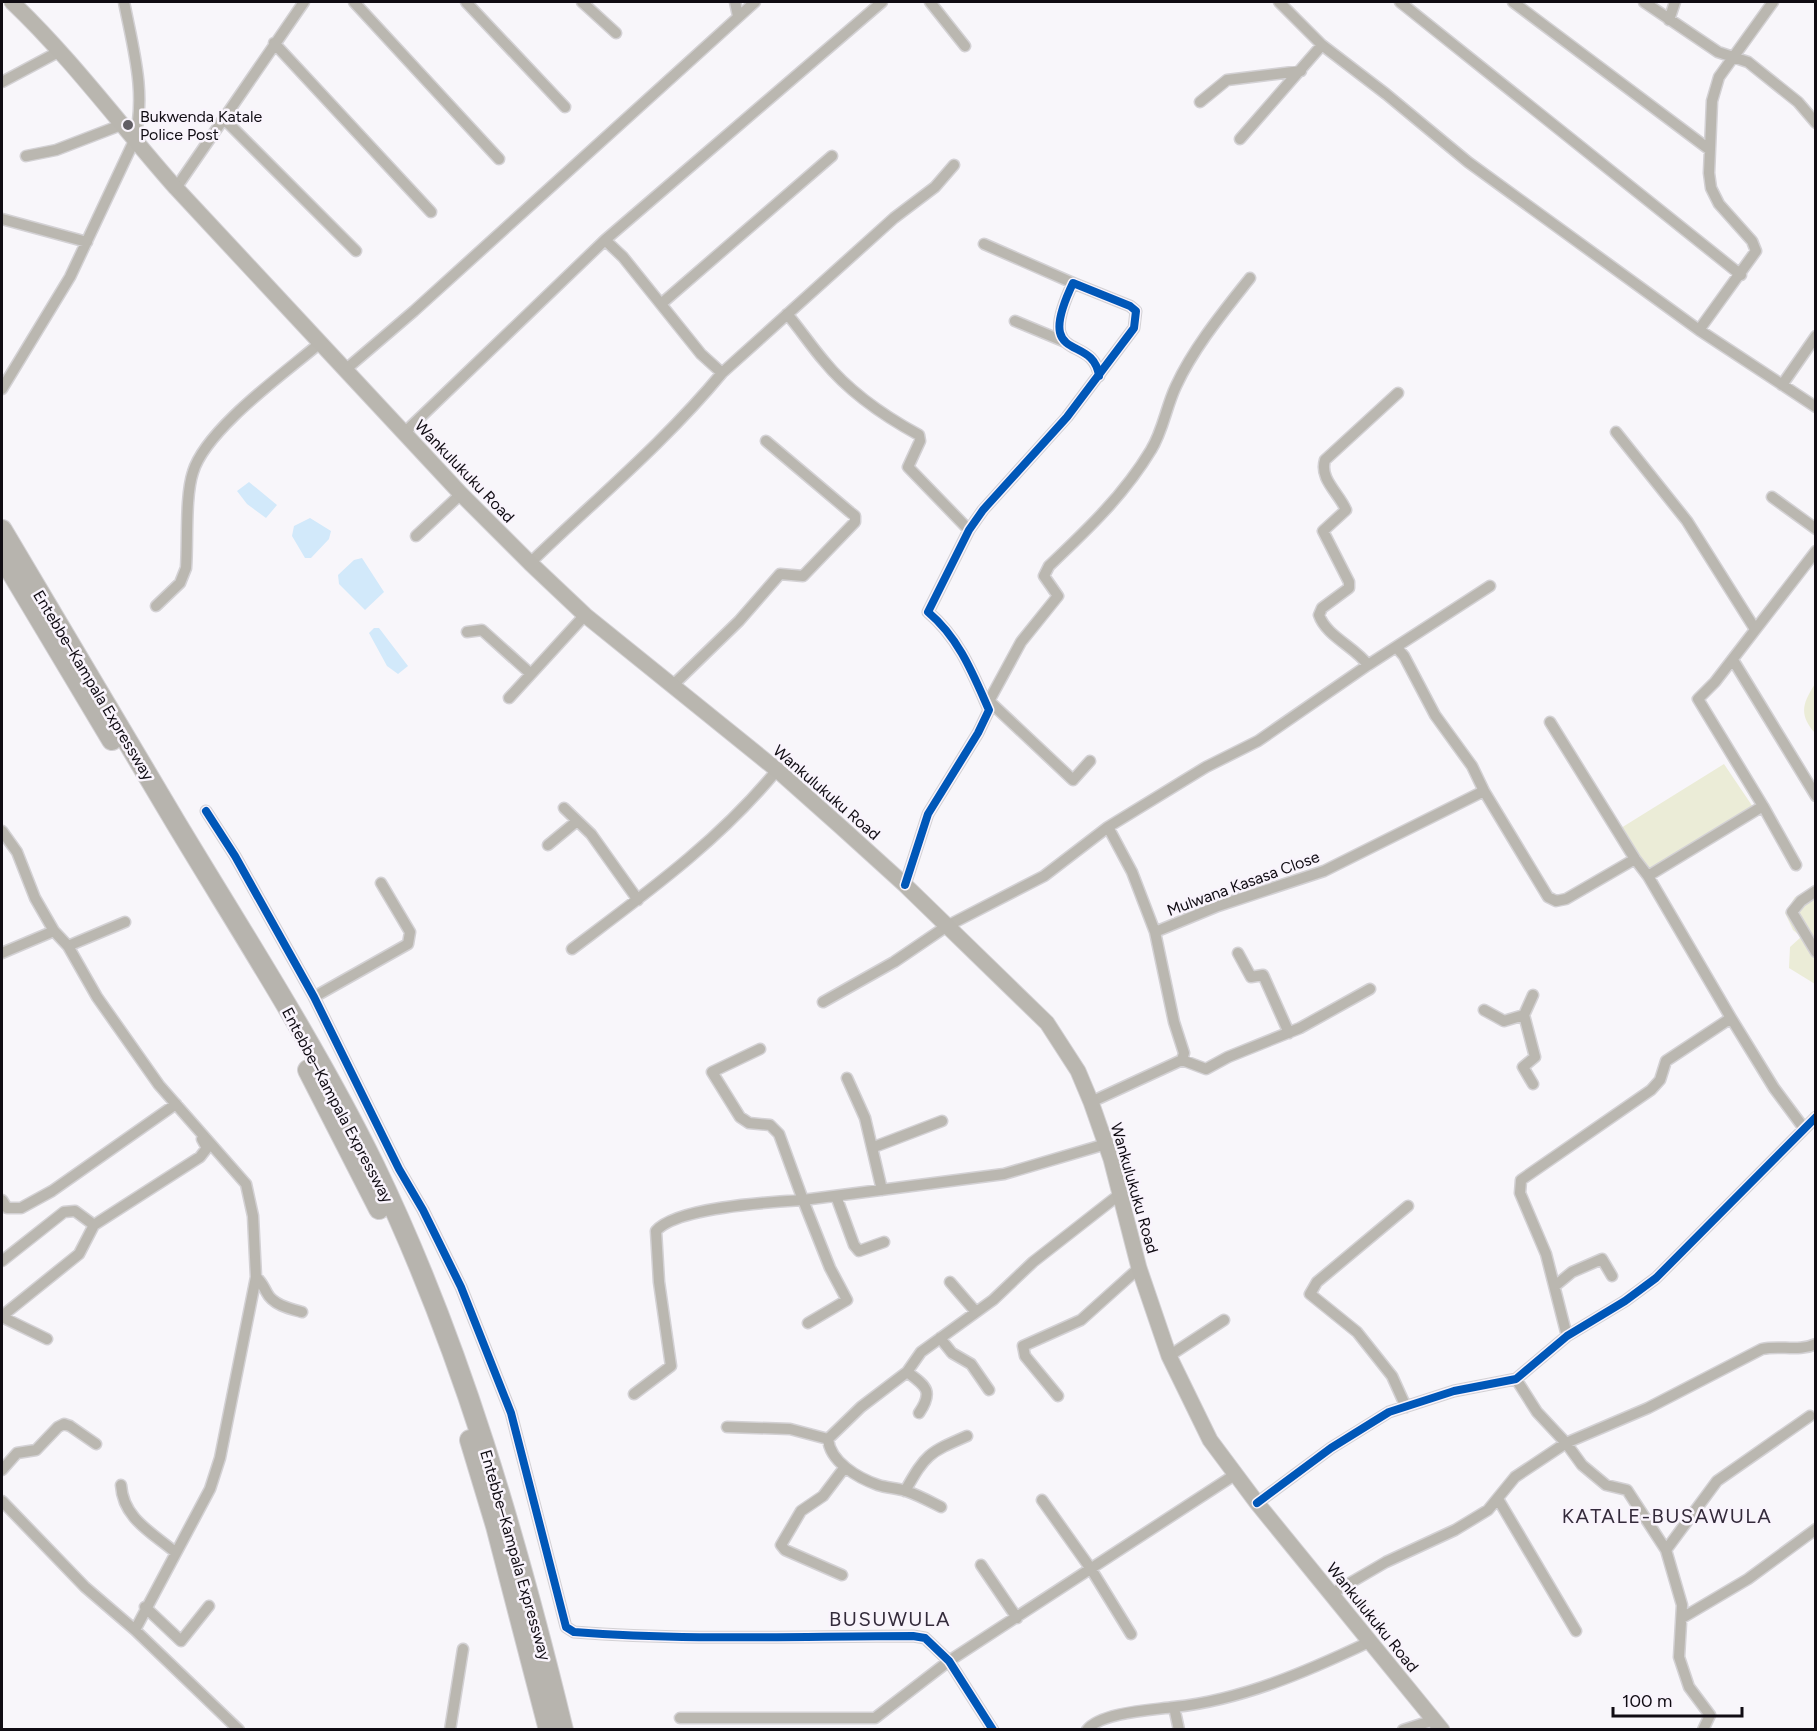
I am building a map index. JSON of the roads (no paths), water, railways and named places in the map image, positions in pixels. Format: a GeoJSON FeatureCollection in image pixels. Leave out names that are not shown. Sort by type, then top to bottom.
{"type":"FeatureCollection","features":[{"type":"Feature","properties":{"kind":"highway","name":"Entebbe–Kampala Expressway"},"geometry":{"type":"LineString","coordinates":[[2,530],[256,955],[374,1166],[432,1300],[478,1424],[516,1549],[563,1730]]}},
{"type":"Feature","properties":{"kind":"highway","name":"Entebbe–Kampala Expressway"},"geometry":{"type":"LineString","coordinates":[[2,556],[167,829],[309,1071],[370,1190],[404,1265],[462,1415],[496,1526],[549,1730]]}},
{"type":"Feature","properties":{"kind":"main road","name":"Wankulukuku Road"},"geometry":{"type":"LineString","coordinates":[[12,2],[60,51],[176,188],[461,494],[530,563],[585,615],[777,770],[905,885],[1047,1023],[1078,1071],[1091,1102],[1106,1144],[1139,1268],[1169,1356],[1206,1432],[1257,1503],[1438,1725]]}},
{"type":"Feature","properties":{"kind":"street"},"geometry":{"type":"LineString","coordinates":[[2,389],[42,327],[87,242],[134,141],[140,121],[141,101],[124,2]]}},
{"type":"Feature","properties":{"kind":"street"},"geometry":{"type":"LineString","coordinates":[[176,188],[225,120],[274,43],[304,2]]}},
{"type":"Feature","properties":{"kind":"street"},"geometry":{"type":"LineString","coordinates":[[354,2],[499,159]]}},
{"type":"Feature","properties":{"kind":"street"},"geometry":{"type":"LineString","coordinates":[[466,2],[565,107]]}},
{"type":"Feature","properties":{"kind":"street"},"geometry":{"type":"LineString","coordinates":[[582,2],[616,33]]}},
{"type":"Feature","properties":{"kind":"street"},"geometry":{"type":"LineString","coordinates":[[735,2],[738,16]]}},
{"type":"Feature","properties":{"kind":"street"},"geometry":{"type":"LineString","coordinates":[[345,370],[414,311],[754,2]]}},
{"type":"Feature","properties":{"kind":"street"},"geometry":{"type":"LineString","coordinates":[[404,433],[605,240],[882,2]]}},
{"type":"Feature","properties":{"kind":"street"},"geometry":{"type":"LineString","coordinates":[[930,2],[966,46]]}},
{"type":"Feature","properties":{"kind":"street"},"geometry":{"type":"LineString","coordinates":[[1279,2],[1322,45],[1468,162],[1699,330],[1815,407]]}},
{"type":"Feature","properties":{"kind":"street"},"geometry":{"type":"LineString","coordinates":[[1400,2],[1741,275]]}},
{"type":"Feature","properties":{"kind":"street"},"geometry":{"type":"LineString","coordinates":[[1513,2],[1710,150]]}},
{"type":"Feature","properties":{"kind":"street"},"geometry":{"type":"LineString","coordinates":[[1644,2],[1718,52],[1748,62],[1798,102],[1815,123]]}},
{"type":"Feature","properties":{"kind":"street"},"geometry":{"type":"LineString","coordinates":[[1669,20],[1675,2]]}},
{"type":"Feature","properties":{"kind":"street"},"geometry":{"type":"LineString","coordinates":[[1699,330],[1741,275],[1756,251],[1752,241],[1719,204],[1711,188],[1709,173],[1712,101],[1719,77],[1773,2]]}},
{"type":"Feature","properties":{"kind":"street"},"geometry":{"type":"LineString","coordinates":[[274,43],[431,212]]}},
{"type":"Feature","properties":{"kind":"street"},"geometry":{"type":"LineString","coordinates":[[1240,139],[1322,45]]}},
{"type":"Feature","properties":{"kind":"street"},"geometry":{"type":"LineString","coordinates":[[2,82],[60,51]]}},
{"type":"Feature","properties":{"kind":"street"},"geometry":{"type":"LineString","coordinates":[[1200,102],[1227,80],[1301,71]]}},
{"type":"Feature","properties":{"kind":"street"},"geometry":{"type":"LineString","coordinates":[[225,120],[356,251]]}},
{"type":"Feature","properties":{"kind":"street"},"geometry":{"type":"LineString","coordinates":[[26,156],[56,150],[121,124]]}},
{"type":"Feature","properties":{"kind":"street"},"geometry":{"type":"LineString","coordinates":[[661,304],[832,156]]}},
{"type":"Feature","properties":{"kind":"street"},"geometry":{"type":"LineString","coordinates":[[530,563],[627,471],[722,373],[894,218],[935,187],[954,165]]}},
{"type":"Feature","properties":{"kind":"street"},"geometry":{"type":"LineString","coordinates":[[2,219],[87,242]]}},
{"type":"Feature","properties":{"kind":"street"},"geometry":{"type":"LineString","coordinates":[[605,240],[623,256],[701,354],[722,373]]}},
{"type":"Feature","properties":{"kind":"street"},"geometry":{"type":"LineString","coordinates":[[984,244],[1104,294],[1136,311],[1134,328],[1099,376],[1051,436],[983,510],[969,530],[928,612],[946,626],[968,661],[989,706],[1073,780],[1090,761]]}},
{"type":"Feature","properties":{"kind":"street"},"geometry":{"type":"LineString","coordinates":[[905,885],[928,814],[978,733],[1021,642],[1058,596],[1044,576],[1049,566],[1100,517],[1140,467],[1153,448],[1177,384],[1221,315],[1250,278]]}},
{"type":"Feature","properties":{"kind":"street"},"geometry":{"type":"LineString","coordinates":[[1063,341],[1058,321],[1073,283]]}},
{"type":"Feature","properties":{"kind":"street"},"geometry":{"type":"LineString","coordinates":[[787,314],[824,362],[849,387],[887,418],[918,435],[920,441],[908,467],[969,530]]}},
{"type":"Feature","properties":{"kind":"street"},"geometry":{"type":"LineString","coordinates":[[1015,321],[1063,341],[1093,359],[1099,376]]}},
{"type":"Feature","properties":{"kind":"street"},"geometry":{"type":"LineString","coordinates":[[1782,385],[1815,336]]}},
{"type":"Feature","properties":{"kind":"street"},"geometry":{"type":"LineString","coordinates":[[156,606],[176,588],[186,568],[192,472],[203,452],[222,428],[320,343]]}},
{"type":"Feature","properties":{"kind":"street"},"geometry":{"type":"LineString","coordinates":[[1368,665],[1354,648],[1323,623],[1319,615],[1322,608],[1348,588],[1349,582],[1323,531],[1346,510],[1324,474],[1323,467],[1325,460],[1398,393]]}},
{"type":"Feature","properties":{"kind":"street"},"geometry":{"type":"LineString","coordinates":[[1616,432],[1687,521],[1755,629]]}},
{"type":"Feature","properties":{"kind":"street"},"geometry":{"type":"LineString","coordinates":[[672,686],[739,621],[780,574],[803,576],[855,522],[855,516],[766,441]]}},
{"type":"Feature","properties":{"kind":"street"},"geometry":{"type":"LineString","coordinates":[[416,536],[461,494]]}},
{"type":"Feature","properties":{"kind":"street"},"geometry":{"type":"LineString","coordinates":[[1772,497],[1815,529]]}},
{"type":"Feature","properties":{"kind":"street"},"geometry":{"type":"LineString","coordinates":[[1796,865],[1698,699],[1733,660],[1815,551]]}},
{"type":"Feature","properties":{"kind":"street"},"geometry":{"type":"LineString","coordinates":[[823,1002],[894,962],[947,926],[1044,876],[1108,827],[1206,767],[1266,736],[1368,665],[1490,586]]}},
{"type":"Feature","properties":{"kind":"street"},"geometry":{"type":"LineString","coordinates":[[509,698],[585,615]]}},
{"type":"Feature","properties":{"kind":"street"},"geometry":{"type":"LineString","coordinates":[[467,632],[482,630],[531,674]]}},
{"type":"Feature","properties":{"kind":"street"},"geometry":{"type":"LineString","coordinates":[[1397,648],[1404,656],[1435,715],[1472,766],[1484,791],[1541,888],[1556,901],[1566,899],[1635,859]]}},
{"type":"Feature","properties":{"kind":"street"},"geometry":{"type":"LineString","coordinates":[[1733,660],[1815,796]]}},
{"type":"Feature","properties":{"kind":"street"},"geometry":{"type":"LineString","coordinates":[[1550,722],[1635,859],[1648,876],[1774,1088],[1803,1127]]}},
{"type":"Feature","properties":{"kind":"street"},"geometry":{"type":"LineString","coordinates":[[572,949],[638,900],[717,834],[747,807],[777,770]]}},
{"type":"Feature","properties":{"kind":"street","name":"Mulwana Kasasa Close"},"geometry":{"type":"LineString","coordinates":[[1182,1060],[1184,1053],[1174,1022],[1155,932],[1218,906],[1324,871],[1484,791]]}},
{"type":"Feature","properties":{"kind":"street"},"geometry":{"type":"LineString","coordinates":[[1648,876],[1762,806]]}},
{"type":"Feature","properties":{"kind":"street"},"geometry":{"type":"LineString","coordinates":[[564,808],[578,821],[619,871],[638,900]]}},
{"type":"Feature","properties":{"kind":"street"},"geometry":{"type":"LineString","coordinates":[[206,811],[235,856],[279,940],[314,997],[399,1169],[423,1210],[461,1287],[511,1413],[567,1627],[574,1632],[631,1635],[913,1636],[925,1638],[949,1661],[993,1730]]}},
{"type":"Feature","properties":{"kind":"street"},"geometry":{"type":"LineString","coordinates":[[548,845],[578,821]]}},
{"type":"Feature","properties":{"kind":"street"},"geometry":{"type":"LineString","coordinates":[[1108,827],[1132,872],[1155,932]]}},
{"type":"Feature","properties":{"kind":"street"},"geometry":{"type":"LineString","coordinates":[[2,831],[17,852],[35,897],[54,931],[68,946],[97,997],[176,1104],[246,1184],[254,1216],[256,1277],[243,1352],[215,1476],[135,1630]]}},
{"type":"Feature","properties":{"kind":"street"},"geometry":{"type":"LineString","coordinates":[[314,997],[408,944],[411,933],[381,883]]}},
{"type":"Feature","properties":{"kind":"street"},"geometry":{"type":"LineString","coordinates":[[1815,891],[1801,900],[1792,912],[1815,952]]}},
{"type":"Feature","properties":{"kind":"street"},"geometry":{"type":"LineString","coordinates":[[68,946],[125,922]]}},
{"type":"Feature","properties":{"kind":"street"},"geometry":{"type":"LineString","coordinates":[[2,953],[54,931]]}},
{"type":"Feature","properties":{"kind":"street"},"geometry":{"type":"LineString","coordinates":[[1238,953],[1251,977],[1263,975],[1288,1033]]}},
{"type":"Feature","properties":{"kind":"street"},"geometry":{"type":"LineString","coordinates":[[1091,1102],[1182,1060],[1206,1069],[1306,1026],[1370,989]]}},
{"type":"Feature","properties":{"kind":"street"},"geometry":{"type":"LineString","coordinates":[[1533,995],[1524,1015],[1535,1057],[1523,1067],[1533,1084]]}},
{"type":"Feature","properties":{"kind":"street"},"geometry":{"type":"LineString","coordinates":[[1484,1010],[1504,1021],[1524,1015]]}},
{"type":"Feature","properties":{"kind":"street"},"geometry":{"type":"LineString","coordinates":[[1567,1336],[1546,1254],[1520,1193],[1521,1180],[1652,1090],[1660,1080],[1666,1061],[1731,1018]]}},
{"type":"Feature","properties":{"kind":"street"},"geometry":{"type":"LineString","coordinates":[[760,1049],[712,1072],[740,1117],[749,1123],[770,1125],[779,1134],[830,1268],[847,1300],[808,1323]]}},
{"type":"Feature","properties":{"kind":"street"},"geometry":{"type":"LineString","coordinates":[[847,1078],[865,1118],[882,1190]]}},
{"type":"Feature","properties":{"kind":"street"},"geometry":{"type":"LineString","coordinates":[[2,1200],[8,1208],[21,1209],[52,1191],[176,1104]]}},
{"type":"Feature","properties":{"kind":"street"},"geometry":{"type":"LineString","coordinates":[[1257,1503],[1331,1448],[1389,1412],[1454,1391],[1516,1379],[1567,1336],[1625,1302],[1656,1278],[1815,1117]]}},
{"type":"Feature","properties":{"kind":"street"},"geometry":{"type":"LineString","coordinates":[[873,1147],[942,1121]]}},
{"type":"Feature","properties":{"kind":"street"},"geometry":{"type":"LineString","coordinates":[[47,1339],[2,1316],[79,1254],[94,1225],[200,1157],[207,1148],[201,1132]]}},
{"type":"Feature","properties":{"kind":"street"},"geometry":{"type":"LineString","coordinates":[[634,1394],[671,1366],[659,1282],[657,1231],[661,1225],[686,1216],[737,1205],[803,1200],[1004,1174],[1106,1144]]}},
{"type":"Feature","properties":{"kind":"street"},"geometry":{"type":"LineString","coordinates":[[828,1439],[861,1407],[907,1372],[921,1352],[976,1312],[1085,1220],[1120,1194]]}},
{"type":"Feature","properties":{"kind":"street"},"geometry":{"type":"LineString","coordinates":[[836,1196],[854,1245],[859,1251],[884,1242]]}},
{"type":"Feature","properties":{"kind":"street"},"geometry":{"type":"LineString","coordinates":[[1406,1407],[1392,1376],[1357,1332],[1310,1294],[1317,1282],[1408,1206]]}},
{"type":"Feature","properties":{"kind":"street"},"geometry":{"type":"LineString","coordinates":[[2,1261],[64,1212],[75,1211],[94,1225]]}},
{"type":"Feature","properties":{"kind":"street"},"geometry":{"type":"LineString","coordinates":[[1555,1286],[1572,1272],[1602,1259],[1612,1276]]}},
{"type":"Feature","properties":{"kind":"street"},"geometry":{"type":"LineString","coordinates":[[1058,1396],[1025,1356],[1023,1346],[1082,1320],[1139,1268]]}},
{"type":"Feature","properties":{"kind":"street"},"geometry":{"type":"LineString","coordinates":[[256,1277],[263,1283],[270,1298],[286,1307],[302,1312]]}},
{"type":"Feature","properties":{"kind":"street"},"geometry":{"type":"LineString","coordinates":[[950,1282],[976,1312]]}},
{"type":"Feature","properties":{"kind":"street"},"geometry":{"type":"LineString","coordinates":[[1169,1356],[1224,1320]]}},
{"type":"Feature","properties":{"kind":"street"},"geometry":{"type":"LineString","coordinates":[[940,1338],[952,1353],[971,1364],[989,1390]]}},
{"type":"Feature","properties":{"kind":"street"},"geometry":{"type":"LineString","coordinates":[[1331,1593],[1386,1562],[1455,1530],[1488,1510],[1515,1477],[1566,1443],[1648,1408],[1762,1349],[1802,1348],[1815,1344]]}},
{"type":"Feature","properties":{"kind":"street"},"geometry":{"type":"LineString","coordinates":[[907,1372],[924,1385],[927,1394],[925,1404],[919,1413]]}},
{"type":"Feature","properties":{"kind":"street"},"geometry":{"type":"LineString","coordinates":[[1516,1379],[1537,1412],[1566,1443],[1582,1465],[1606,1485],[1627,1490],[1666,1550],[1682,1605],[1679,1657],[1689,1687],[1710,1715],[1703,1730]]}},
{"type":"Feature","properties":{"kind":"street"},"geometry":{"type":"LineString","coordinates":[[1666,1550],[1717,1481],[1810,1416]]}},
{"type":"Feature","properties":{"kind":"street"},"geometry":{"type":"LineString","coordinates":[[2,1470],[17,1453],[36,1450],[58,1427],[64,1424],[96,1444]]}},
{"type":"Feature","properties":{"kind":"street"},"geometry":{"type":"LineString","coordinates":[[727,1427],[790,1429],[828,1439]]}},
{"type":"Feature","properties":{"kind":"street"},"geometry":{"type":"LineString","coordinates":[[905,1491],[923,1461],[935,1450],[967,1436]]}},
{"type":"Feature","properties":{"kind":"street"},"geometry":{"type":"LineString","coordinates":[[828,1439],[829,1448],[845,1467],[879,1486],[905,1491],[941,1507]]}},
{"type":"Feature","properties":{"kind":"street"},"geometry":{"type":"LineString","coordinates":[[842,1575],[785,1550],[782,1545],[801,1512],[823,1496],[845,1467]]}},
{"type":"Feature","properties":{"kind":"street"},"geometry":{"type":"LineString","coordinates":[[680,1718],[734,1724],[870,1720],[883,1713],[949,1661],[1236,1474]]}},
{"type":"Feature","properties":{"kind":"street"},"geometry":{"type":"LineString","coordinates":[[121,1485],[124,1506],[131,1516],[175,1552]]}},
{"type":"Feature","properties":{"kind":"street"},"geometry":{"type":"LineString","coordinates":[[1498,1499],[1576,1631]]}},
{"type":"Feature","properties":{"kind":"street"},"geometry":{"type":"LineString","coordinates":[[1042,1500],[1091,1569],[1131,1634]]}},
{"type":"Feature","properties":{"kind":"street"},"geometry":{"type":"LineString","coordinates":[[2,1501],[85,1587],[135,1630],[239,1730]]}},
{"type":"Feature","properties":{"kind":"street"},"geometry":{"type":"LineString","coordinates":[[1682,1618],[1738,1585],[1815,1529]]}},
{"type":"Feature","properties":{"kind":"street"},"geometry":{"type":"LineString","coordinates":[[981,1565],[1017,1618]]}},
{"type":"Feature","properties":{"kind":"street"},"geometry":{"type":"LineString","coordinates":[[145,1607],[181,1641],[209,1606]]}},
{"type":"Feature","properties":{"kind":"street"},"geometry":{"type":"LineString","coordinates":[[1087,1730],[1101,1720],[1244,1694],[1369,1642]]}},
{"type":"Feature","properties":{"kind":"street"},"geometry":{"type":"LineString","coordinates":[[450,1730],[463,1649]]}},
{"type":"Feature","properties":{"kind":"street"},"geometry":{"type":"LineString","coordinates":[[1174,1707],[1179,1730]]}},
{"type":"Feature","properties":{"kind":"street"},"geometry":{"type":"LineString","coordinates":[[1403,1730],[1438,1725]]}},
{"type":"Feature","properties":{"kind":"water"},"geometry":{"type":"Polygon","coordinates":[[[249,482],[277,505],[266,518],[247,504],[237,491],[249,482]]]}},
{"type":"Feature","properties":{"kind":"water"},"geometry":{"type":"Polygon","coordinates":[[[310,518],[331,531],[329,539],[311,558],[305,558],[292,536],[294,526],[310,518]]]}},
{"type":"Feature","properties":{"kind":"water"},"geometry":{"type":"Polygon","coordinates":[[[362,558],[384,592],[365,610],[339,584],[338,575],[354,560],[362,558]]]}},
{"type":"Feature","properties":{"kind":"water"},"geometry":{"type":"Polygon","coordinates":[[[374,628],[379,628],[408,666],[398,674],[387,666],[369,633],[374,628]]]}},
{"type":"Feature","properties":{"kind":"place","name":"Bukwenda Katale Police Post"},"geometry":{"type":"Point","coordinates":[128,125]}},
{"type":"Feature","properties":{"kind":"district","name":"KATALE-BUSAWULA"},"geometry":{"type":"Point","coordinates":[1667,1516]}},
{"type":"Feature","properties":{"kind":"district","name":"BUSUWULA"},"geometry":{"type":"Point","coordinates":[890,1619]}}]}
